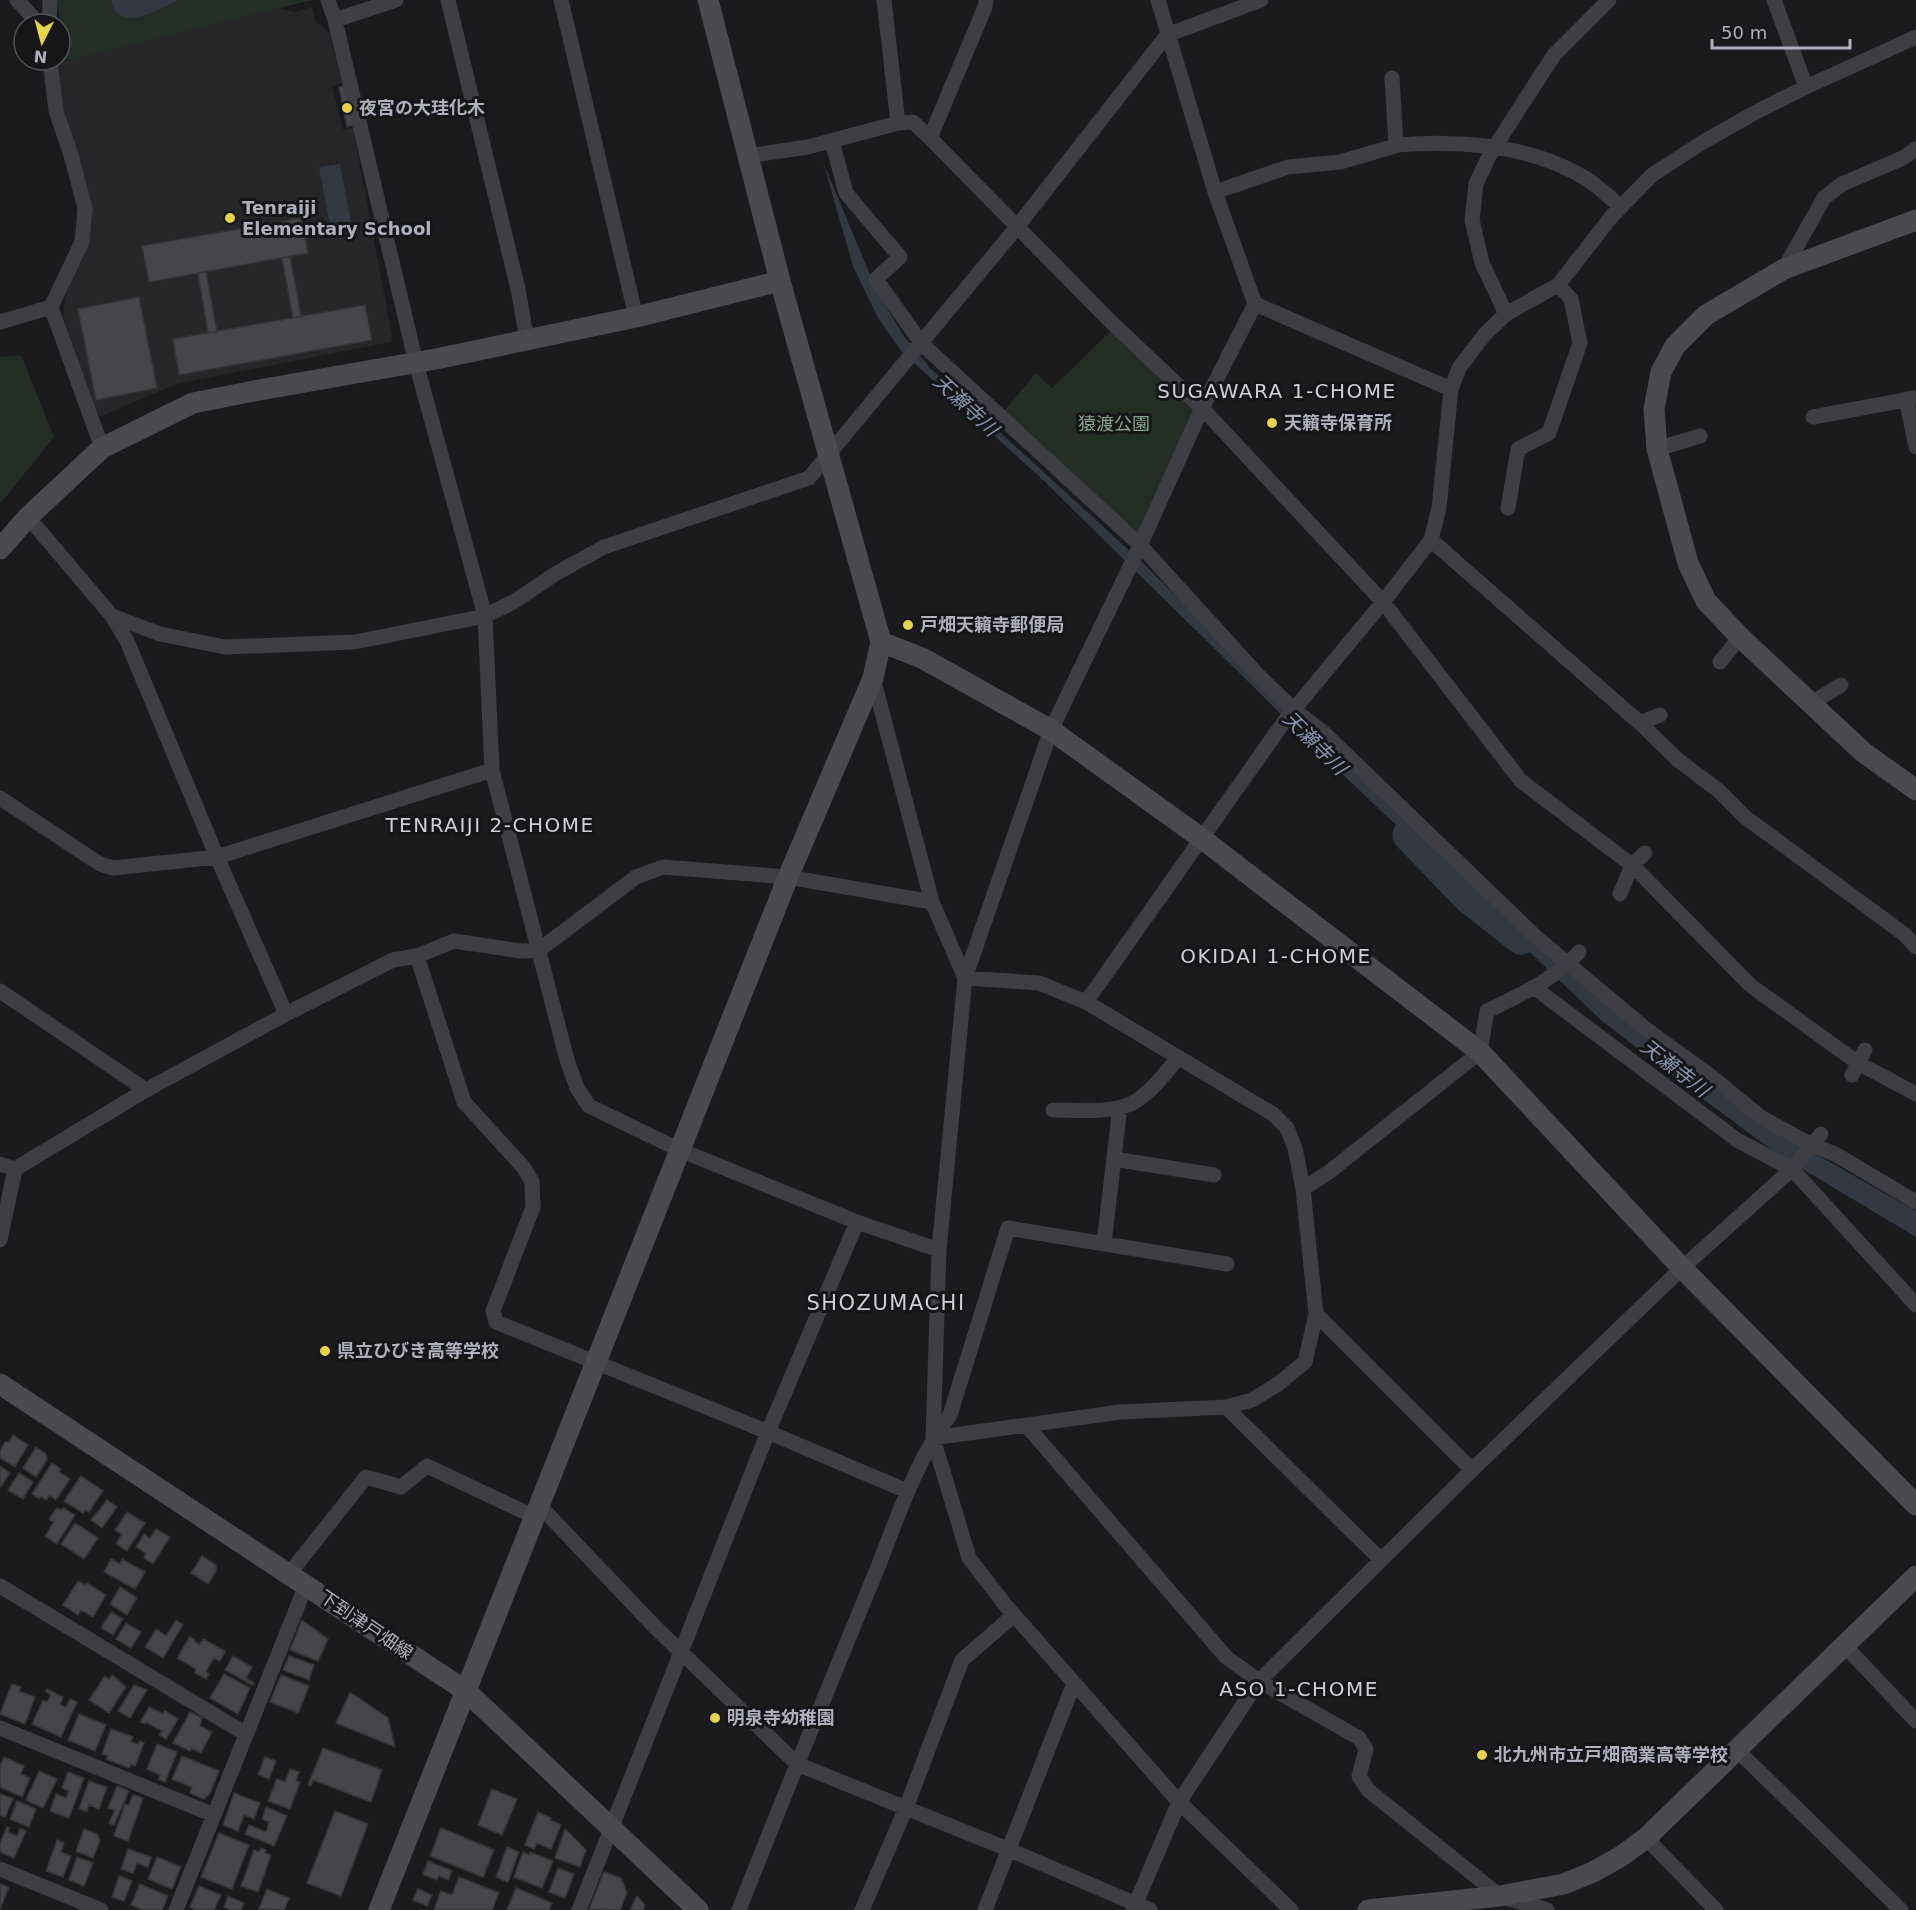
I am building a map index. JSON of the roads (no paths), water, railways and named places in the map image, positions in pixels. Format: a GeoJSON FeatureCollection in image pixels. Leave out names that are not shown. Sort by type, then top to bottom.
{"type":"FeatureCollection","features":[{"type":"Feature","properties":{"kind":"street"},"geometry":{"type":"LineString","coordinates":[[17,0],[28,12]]}},
{"type":"Feature","properties":{"kind":"street"},"geometry":{"type":"LineString","coordinates":[[328,0],[335,20],[416,363],[485,616],[492,770],[567,1060],[577,1088],[589,1106],[680,1150],[857,1222],[939,1250]]}},
{"type":"Feature","properties":{"kind":"street"},"geometry":{"type":"LineString","coordinates":[[335,20],[396,0]]}},
{"type":"Feature","properties":{"kind":"street"},"geometry":{"type":"LineString","coordinates":[[448,0],[518,289],[527,340]]}},
{"type":"Feature","properties":{"kind":"street"},"geometry":{"type":"LineString","coordinates":[[561,0],[636,317]]}},
{"type":"Feature","properties":{"kind":"street"},"geometry":{"type":"LineString","coordinates":[[379,1910],[788,877],[873,678],[881,642],[780,281],[708,0]]}},
{"type":"Feature","properties":{"kind":"street"},"geometry":{"type":"LineString","coordinates":[[884,0],[898,123]]}},
{"type":"Feature","properties":{"kind":"street"},"geometry":{"type":"LineString","coordinates":[[930,138],[986,0]]}},
{"type":"Feature","properties":{"kind":"street"},"geometry":{"type":"LineString","coordinates":[[1158,0],[1215,192],[1255,304],[1202,408],[1139,548],[1127,568],[1051,730],[965,978],[939,1250],[933,1438],[969,1558],[1014,1615],[1179,1802],[1292,1910]]}},
{"type":"Feature","properties":{"kind":"street"},"geometry":{"type":"LineString","coordinates":[[112,616],[160,634],[225,646],[356,642],[485,616],[515,601],[555,574],[604,547],[809,478],[1017,227],[1167,35],[1261,0]]}},
{"type":"Feature","properties":{"kind":"street"},"geometry":{"type":"LineString","coordinates":[[1506,314],[1482,263],[1472,220],[1476,184],[1494,147],[1554,55],[1609,0]]}},
{"type":"Feature","properties":{"kind":"street"},"geometry":{"type":"LineString","coordinates":[[1774,0],[1806,87]]}},
{"type":"Feature","properties":{"kind":"street"},"geometry":{"type":"LineString","coordinates":[[1086,1002],[1290,714],[1431,540],[1439,508],[1450,389],[1459,368],[1485,334],[1506,314],[1558,285],[1621,207],[1652,175],[1703,142],[1806,87],[1916,37]]}},
{"type":"Feature","properties":{"kind":"street"},"geometry":{"type":"LineString","coordinates":[[51,72],[56,111],[86,208],[82,242],[51,307],[102,448]]}},
{"type":"Feature","properties":{"kind":"street"},"geometry":{"type":"LineString","coordinates":[[1392,78],[1395,145],[1438,142],[1494,147],[1522,153],[1569,169],[1587,179],[1621,207]]}},
{"type":"Feature","properties":{"kind":"street"},"geometry":{"type":"LineString","coordinates":[[747,156],[808,147],[898,123],[913,122],[1110,321],[1202,408],[1383,602],[1521,781],[1632,865],[1750,985],[1858,1063],[1916,1094]]}},
{"type":"Feature","properties":{"kind":"street"},"geometry":{"type":"LineString","coordinates":[[832,141],[846,193],[900,257],[876,279],[921,345],[1139,548],[1258,675],[1290,714],[1324,733],[1568,965],[1646,1029],[1712,1077],[1762,1118],[1817,1139],[1835,1154],[1916,1202]]}},
{"type":"Feature","properties":{"kind":"street"},"geometry":{"type":"LineString","coordinates":[[1215,192],[1288,167],[1340,162],[1402,144]]}},
{"type":"Feature","properties":{"kind":"street"},"geometry":{"type":"LineString","coordinates":[[1784,269],[1824,198],[1842,184],[1903,158],[1916,149]]}},
{"type":"Feature","properties":{"kind":"street"},"geometry":{"type":"LineString","coordinates":[[1916,220],[1784,269],[1706,315],[1675,346],[1661,372],[1654,409],[1657,449],[1689,563],[1706,601],[1740,637],[1863,752],[1916,790]]}},
{"type":"Feature","properties":{"kind":"street"},"geometry":{"type":"LineString","coordinates":[[0,549],[28,517],[102,448],[193,403],[416,363],[527,340],[636,317],[780,281]]}},
{"type":"Feature","properties":{"kind":"street"},"geometry":{"type":"LineString","coordinates":[[1508,508],[1518,449],[1549,434],[1580,343],[1571,299],[1558,285]]}},
{"type":"Feature","properties":{"kind":"street"},"geometry":{"type":"LineString","coordinates":[[1255,304],[1450,389]]}},
{"type":"Feature","properties":{"kind":"street"},"geometry":{"type":"LineString","coordinates":[[0,322],[51,307]]}},
{"type":"Feature","properties":{"kind":"street"},"geometry":{"type":"LineString","coordinates":[[1813,417],[1911,398],[1916,447]]}},
{"type":"Feature","properties":{"kind":"street"},"geometry":{"type":"LineString","coordinates":[[1657,449],[1700,436]]}},
{"type":"Feature","properties":{"kind":"street"},"geometry":{"type":"LineString","coordinates":[[28,517],[112,616],[126,641],[286,1014]]}},
{"type":"Feature","properties":{"kind":"street"},"geometry":{"type":"LineString","coordinates":[[1431,540],[1640,723],[1714,792],[1904,934],[1916,947]]}},
{"type":"Feature","properties":{"kind":"street"},"geometry":{"type":"LineString","coordinates":[[1720,662],[1740,637]]}},
{"type":"Feature","properties":{"kind":"street"},"geometry":{"type":"LineString","coordinates":[[881,642],[922,658],[1051,730],[1201,838],[1480,1052],[1682,1268],[1916,1505]]}},
{"type":"Feature","properties":{"kind":"street"},"geometry":{"type":"LineString","coordinates":[[873,678],[932,902],[965,978]]}},
{"type":"Feature","properties":{"kind":"street"},"geometry":{"type":"LineString","coordinates":[[1810,704],[1841,685]]}},
{"type":"Feature","properties":{"kind":"street"},"geometry":{"type":"LineString","coordinates":[[1640,723],[1660,715]]}},
{"type":"Feature","properties":{"kind":"street"},"geometry":{"type":"LineString","coordinates":[[0,798],[100,864],[113,868],[217,857],[492,770]]}},
{"type":"Feature","properties":{"kind":"street"},"geometry":{"type":"LineString","coordinates":[[1620,894],[1632,865],[1645,854]]}},
{"type":"Feature","properties":{"kind":"street"},"geometry":{"type":"LineString","coordinates":[[0,1164],[15,1168],[147,1089],[286,1014],[393,960],[417,956],[454,941],[521,951],[539,950],[636,877],[663,867],[788,877],[932,902]]}},
{"type":"Feature","properties":{"kind":"street"},"geometry":{"type":"LineString","coordinates":[[1303,1189],[1329,1173],[1480,1052],[1487,1011],[1535,988],[1568,965],[1579,952]]}},
{"type":"Feature","properties":{"kind":"street"},"geometry":{"type":"LineString","coordinates":[[417,956],[464,1102],[524,1168],[532,1182],[533,1207],[493,1311],[496,1322],[907,1491]]}},
{"type":"Feature","properties":{"kind":"street"},"geometry":{"type":"LineString","coordinates":[[933,1438],[1120,1412],[1226,1407],[1252,1400],[1278,1384],[1305,1362],[1316,1314],[1303,1189],[1295,1148],[1287,1128],[1272,1114],[1086,1002],[1039,983],[965,978]]}},
{"type":"Feature","properties":{"kind":"street"},"geometry":{"type":"LineString","coordinates":[[1535,988],[1729,1133],[1792,1169],[1916,1305]]}},
{"type":"Feature","properties":{"kind":"street"},"geometry":{"type":"LineString","coordinates":[[0,991],[147,1089]]}},
{"type":"Feature","properties":{"kind":"street"},"geometry":{"type":"LineString","coordinates":[[1053,1110],[1108,1109],[1130,1105],[1160,1081],[1178,1057]]}},
{"type":"Feature","properties":{"kind":"street"},"geometry":{"type":"LineString","coordinates":[[1104,1243],[1120,1107]]}},
{"type":"Feature","properties":{"kind":"street"},"geometry":{"type":"LineString","coordinates":[[176,1910],[246,1734],[297,1579],[366,1477],[401,1487],[427,1466],[537,1511],[797,1764],[1010,1850],[1140,1908],[1179,1802],[1259,1681],[1472,1470],[1682,1268],[1792,1169],[1817,1139]]}},
{"type":"Feature","properties":{"kind":"street"},"geometry":{"type":"LineString","coordinates":[[1114,1159],[1214,1175]]}},
{"type":"Feature","properties":{"kind":"street"},"geometry":{"type":"LineString","coordinates":[[0,1240],[15,1168]]}},
{"type":"Feature","properties":{"kind":"street"},"geometry":{"type":"LineString","coordinates":[[579,1910],[768,1432],[857,1222]]}},
{"type":"Feature","properties":{"kind":"street"},"geometry":{"type":"LineString","coordinates":[[739,1910],[907,1491],[933,1438],[950,1415],[1008,1228],[1227,1263]]}},
{"type":"Feature","properties":{"kind":"street"},"geometry":{"type":"LineString","coordinates":[[1316,1314],[1472,1470]]}},
{"type":"Feature","properties":{"kind":"street","name":"下到津戸畑線"},"geometry":{"type":"LineString","coordinates":[[0,1384],[466,1691],[698,1910]]}},
{"type":"Feature","properties":{"kind":"street"},"geometry":{"type":"LineString","coordinates":[[1226,1407],[1381,1560]]}},
{"type":"Feature","properties":{"kind":"street"},"geometry":{"type":"LineString","coordinates":[[1027,1426],[1226,1657],[1259,1681],[1359,1738],[1366,1749],[1359,1776],[1368,1790],[1500,1896],[1547,1910]]}},
{"type":"Feature","properties":{"kind":"street"},"geometry":{"type":"LineString","coordinates":[[1368,1910],[1545,1889],[1584,1876],[1620,1857],[1646,1838],[1916,1576]]}},
{"type":"Feature","properties":{"kind":"street"},"geometry":{"type":"LineString","coordinates":[[0,1586],[246,1734]]}},
{"type":"Feature","properties":{"kind":"street"},"geometry":{"type":"LineString","coordinates":[[862,1910],[906,1808],[962,1660],[1014,1615]]}},
{"type":"Feature","properties":{"kind":"street"},"geometry":{"type":"LineString","coordinates":[[1844,1645],[1916,1721]]}},
{"type":"Feature","properties":{"kind":"street"},"geometry":{"type":"LineString","coordinates":[[985,1910],[1074,1683]]}},
{"type":"Feature","properties":{"kind":"street"},"geometry":{"type":"LineString","coordinates":[[0,1728],[214,1815]]}},
{"type":"Feature","properties":{"kind":"street"},"geometry":{"type":"LineString","coordinates":[[1737,1750],[1901,1910]]}},
{"type":"Feature","properties":{"kind":"street"},"geometry":{"type":"LineString","coordinates":[[1646,1838],[1716,1910]]}},
{"type":"Feature","properties":{"kind":"street"},"geometry":{"type":"LineString","coordinates":[[0,1869],[101,1910]]}},
{"type":"Feature","properties":{"kind":"water"},"geometry":{"type":"Polygon","coordinates":[[[111,0],[179,0],[151,13],[131,18],[115,11],[111,0]]]}},
{"type":"Feature","properties":{"kind":"water"},"geometry":{"type":"Polygon","coordinates":[[[823,162],[876,289],[903,335],[930,368],[1145,565],[1307,727],[1592,993],[1773,1130],[1916,1211],[1916,1237],[1779,1155],[1601,1020],[1337,769],[1043,480],[902,352],[878,318],[853,266],[823,162]]]}},
{"type":"Feature","properties":{"kind":"water"},"geometry":{"type":"Polygon","coordinates":[[[340,164],[353,232],[332,236],[319,167],[340,164]]]}},
{"type":"Feature","properties":{"kind":"waterway","name":"天瀬寺川"},"geometry":{"type":"LineString","coordinates":[[1409,835],[1470,898],[1521,938]]}},
{"type":"Feature","properties":{"kind":"place","name":"夜宮の大珪化木"},"geometry":{"type":"Point","coordinates":[347,108]}},
{"type":"Feature","properties":{"kind":"place","name":"Tenraiji Elementary School"},"geometry":{"type":"Point","coordinates":[230,218]}},
{"type":"Feature","properties":{"kind":"place","name":"天籟寺保育所"},"geometry":{"type":"Point","coordinates":[1272,423]}},
{"type":"Feature","properties":{"kind":"place","name":"戸畑天籟寺郵便局"},"geometry":{"type":"Point","coordinates":[908,625]}},
{"type":"Feature","properties":{"kind":"place","name":"県立ひびき高等学校"},"geometry":{"type":"Point","coordinates":[325,1351]}},
{"type":"Feature","properties":{"kind":"place","name":"明泉寺幼稚園"},"geometry":{"type":"Point","coordinates":[715,1718]}},
{"type":"Feature","properties":{"kind":"place","name":"北九州市立戸畑商業高等学校"},"geometry":{"type":"Point","coordinates":[1482,1755]}},
{"type":"Feature","properties":{"kind":"district","name":"SUGAWARA 1-CHOME"},"geometry":{"type":"Point","coordinates":[1277,391]}},
{"type":"Feature","properties":{"kind":"district","name":"TENRAIJI 2-CHOME"},"geometry":{"type":"Point","coordinates":[490,825]}},
{"type":"Feature","properties":{"kind":"district","name":"OKIDAI 1-CHOME"},"geometry":{"type":"Point","coordinates":[1276,956]}},
{"type":"Feature","properties":{"kind":"district","name":"SHOZUMACHI"},"geometry":{"type":"Point","coordinates":[886,1303]}},
{"type":"Feature","properties":{"kind":"district","name":"ASO 1-CHOME"},"geometry":{"type":"Point","coordinates":[1299,1689]}},
{"type":"Feature","properties":{"kind":"park label","name":"猿渡公園"},"geometry":{"type":"Point","coordinates":[1114,424]}}]}
